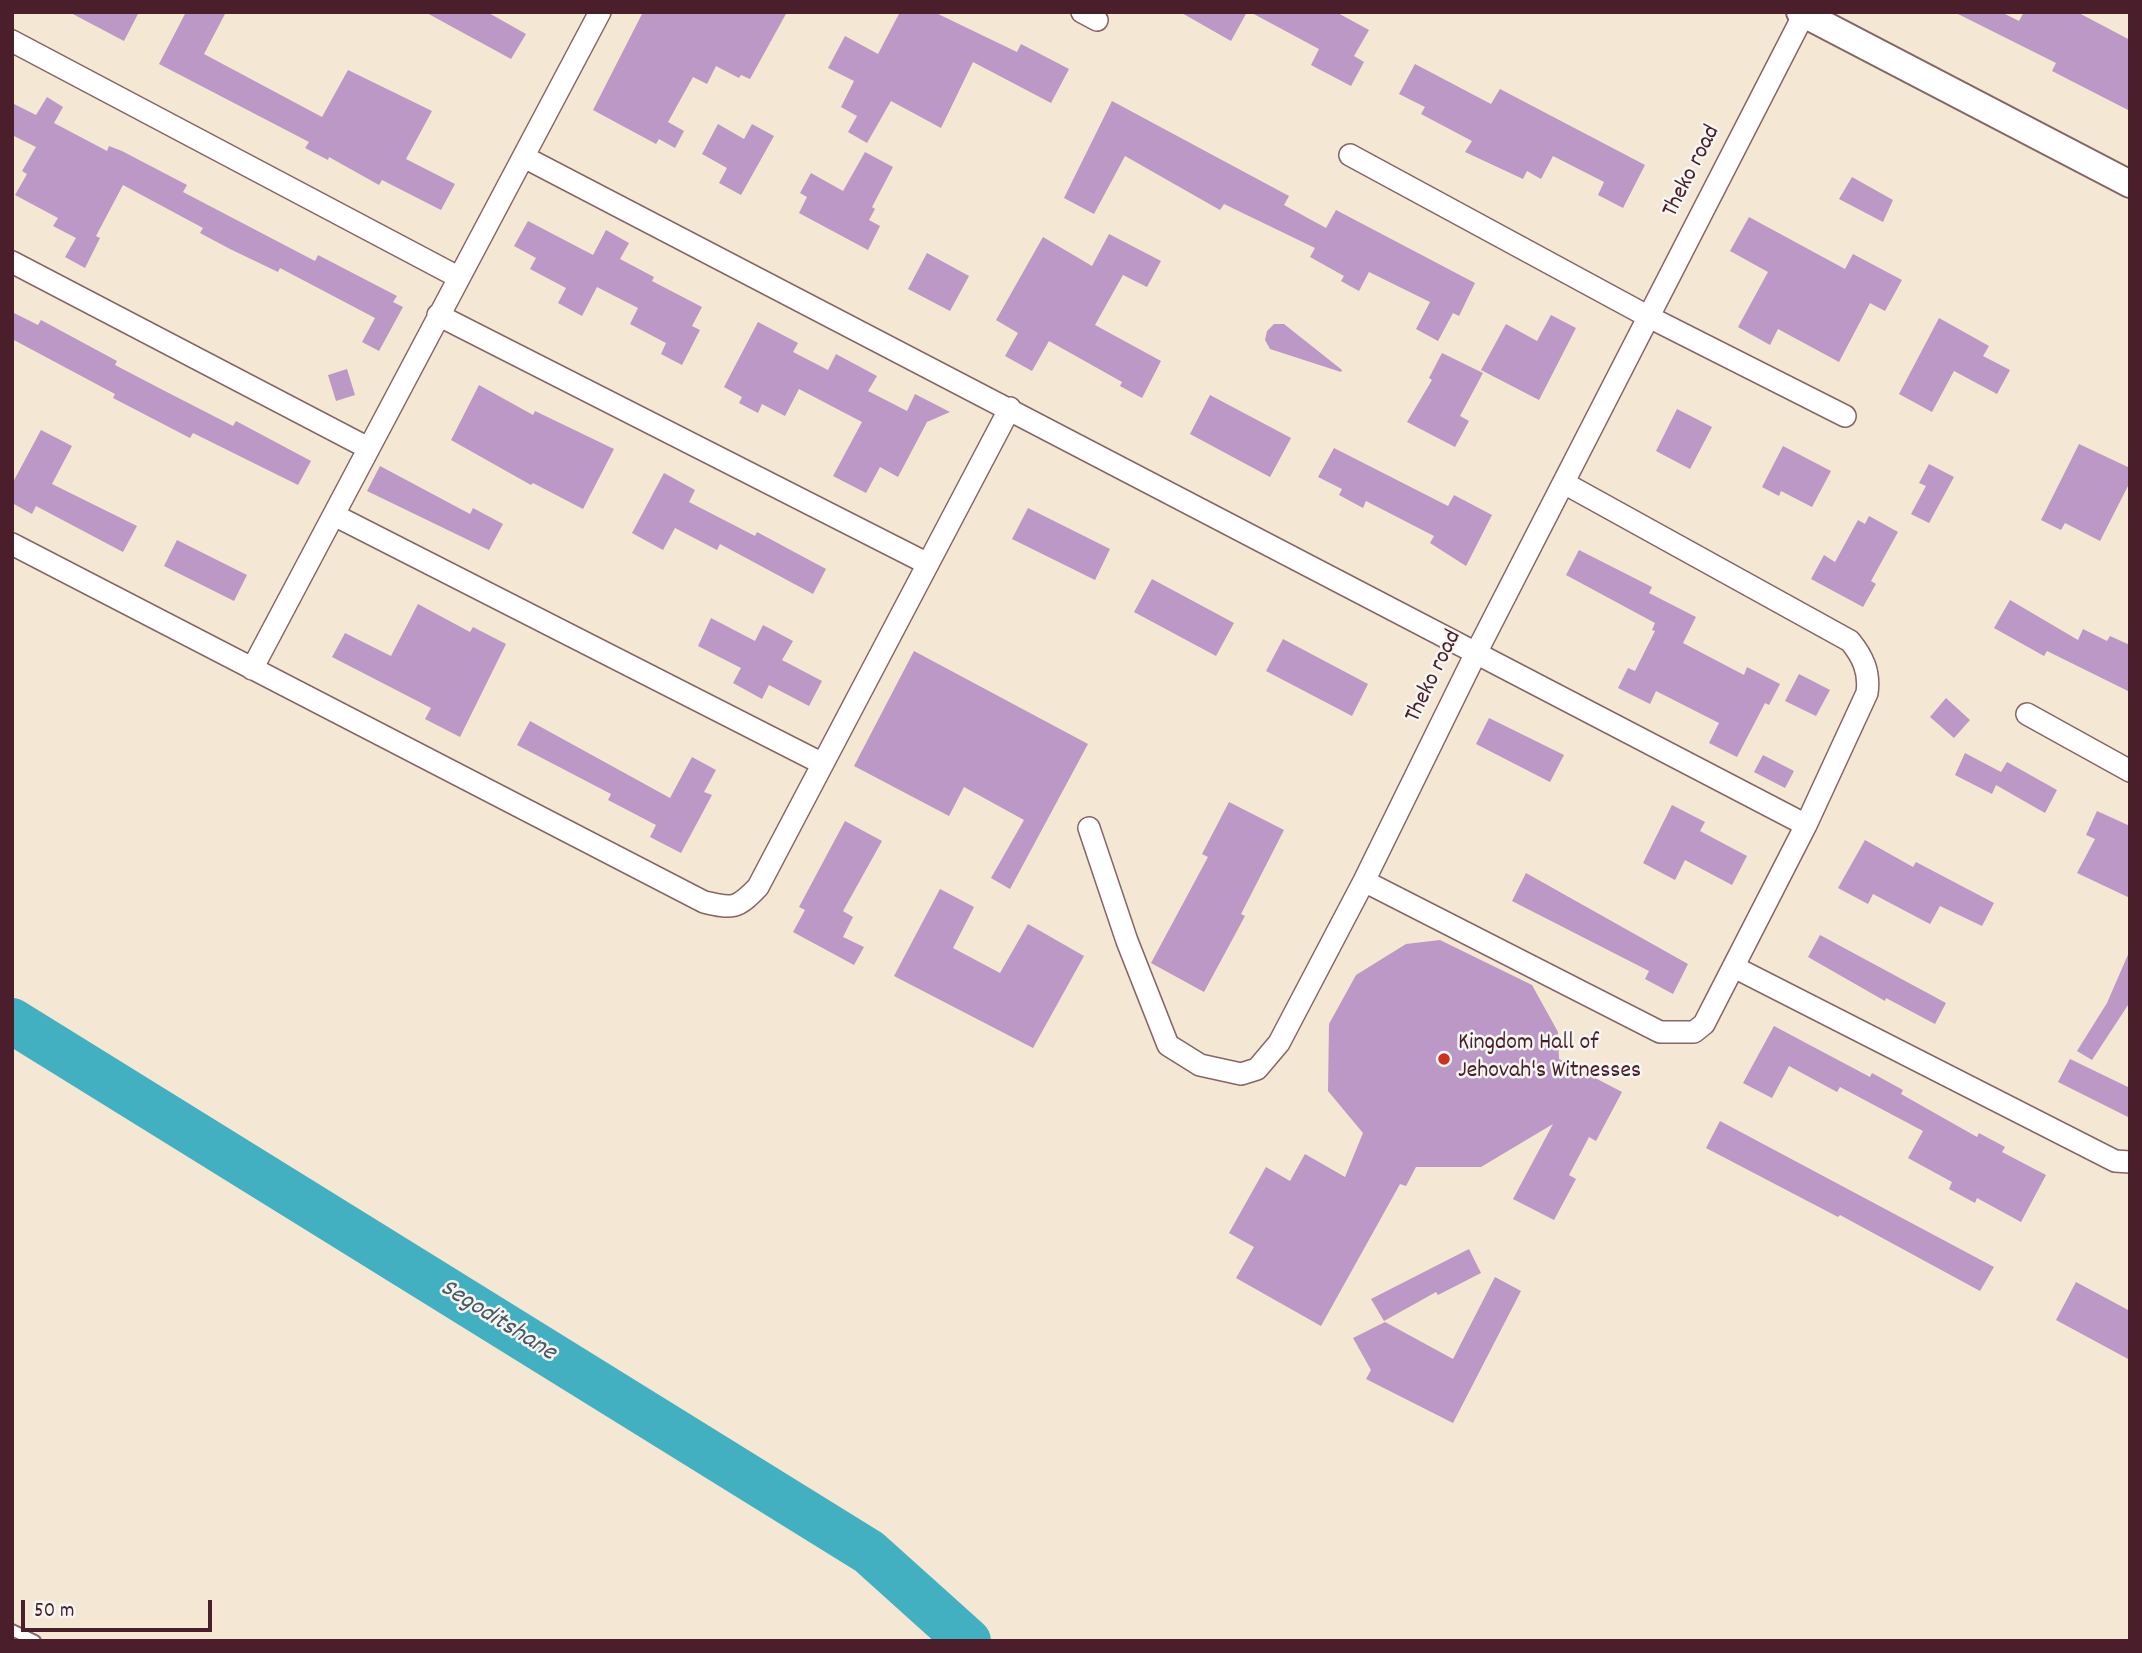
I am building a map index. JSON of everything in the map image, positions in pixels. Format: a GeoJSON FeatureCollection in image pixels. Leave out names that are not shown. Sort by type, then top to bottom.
{"type":"FeatureCollection","features":[{"type":"Feature","properties":{"kind":"street"},"geometry":{"type":"LineString","coordinates":[[252,669],[524,157],[597,13]]}},
{"type":"Feature","properties":{"kind":"street"},"geometry":{"type":"LineString","coordinates":[[1802,13],[2130,184]]}},
{"type":"Feature","properties":{"kind":"street","name":"Theko road"},"geometry":{"type":"LineString","coordinates":[[1089,828],[1127,941],[1168,1045],[1200,1066],[1241,1073],[1256,1069],[1279,1043],[1364,881],[1476,653],[1802,13]]}},
{"type":"Feature","properties":{"kind":"street"},"geometry":{"type":"LineString","coordinates":[[12,41],[458,277]]}},
{"type":"Feature","properties":{"kind":"street"},"geometry":{"type":"LineString","coordinates":[[1350,155],[1648,317],[1845,416]]}},
{"type":"Feature","properties":{"kind":"street"},"geometry":{"type":"LineString","coordinates":[[524,157],[1807,825]]}},
{"type":"Feature","properties":{"kind":"street"},"geometry":{"type":"LineString","coordinates":[[12,262],[368,448]]}},
{"type":"Feature","properties":{"kind":"street"},"geometry":{"type":"LineString","coordinates":[[438,315],[928,564]]}},
{"type":"Feature","properties":{"kind":"street"},"geometry":{"type":"LineString","coordinates":[[12,544],[704,902],[729,908],[743,903],[758,887],[1010,408]]}},
{"type":"Feature","properties":{"kind":"street"},"geometry":{"type":"LineString","coordinates":[[1364,881],[1660,1032],[1695,1032],[1704,1024],[1807,825],[1867,693],[1869,679],[1860,654],[1850,642],[1564,483]]}},
{"type":"Feature","properties":{"kind":"street"},"geometry":{"type":"LineString","coordinates":[[334,515],[821,763]]}},
{"type":"Feature","properties":{"kind":"street"},"geometry":{"type":"LineString","coordinates":[[2027,714],[2130,771]]}},
{"type":"Feature","properties":{"kind":"street"},"geometry":{"type":"LineString","coordinates":[[1734,967],[2122,1161]]}},
{"type":"Feature","properties":{"kind":"lane"},"geometry":{"type":"LineString","coordinates":[[12,1630],[35,1641]]}},
{"type":"Feature","properties":{"kind":"building"},"geometry":{"type":"Polygon","coordinates":[[[69,12],[139,12],[124,41],[69,12]]]}},
{"type":"Feature","properties":{"kind":"building"},"geometry":{"type":"Polygon","coordinates":[[[186,12],[226,12],[204,54],[322,117],[348,70],[432,111],[406,159],[455,184],[441,210],[382,180],[379,185],[329,157],[328,160],[305,148],[309,142],[159,64],[186,12]]]}},
{"type":"Feature","properties":{"kind":"building"},"geometry":{"type":"Polygon","coordinates":[[[425,12],[487,12],[526,34],[511,59],[425,12]]]}},
{"type":"Feature","properties":{"kind":"building"},"geometry":{"type":"Polygon","coordinates":[[[643,12],[787,12],[750,79],[741,75],[739,78],[716,66],[707,84],[693,77],[668,122],[684,131],[675,148],[659,139],[656,144],[593,110],[643,12]]]}},
{"type":"Feature","properties":{"kind":"building"},"geometry":{"type":"Polygon","coordinates":[[[900,12],[934,12],[1017,52],[1021,44],[1069,69],[1051,103],[973,62],[941,128],[891,101],[867,143],[848,132],[857,116],[841,107],[854,81],[828,68],[845,36],[878,54],[900,12]]]}},
{"type":"Feature","properties":{"kind":"building"},"geometry":{"type":"Polygon","coordinates":[[[1180,12],[1247,12],[1231,41],[1180,12]]]}},
{"type":"Feature","properties":{"kind":"building"},"geometry":{"type":"Polygon","coordinates":[[[1250,12],[1336,12],[1369,30],[1354,56],[1364,62],[1351,86],[1311,65],[1319,49],[1250,12]]]}},
{"type":"Feature","properties":{"kind":"building"},"geometry":{"type":"Polygon","coordinates":[[[1954,12],[2001,12],[2019,21],[2024,12],[2077,12],[2130,40],[2130,111],[2052,71],[2056,63],[1954,12]]]}},
{"type":"Feature","properties":{"kind":"building"},"geometry":{"type":"Polygon","coordinates":[[[1415,64],[1491,104],[1500,89],[1645,165],[1623,208],[1598,195],[1604,182],[1553,156],[1541,179],[1527,171],[1523,179],[1465,152],[1472,141],[1421,114],[1425,107],[1399,94],[1415,64]]]}},
{"type":"Feature","properties":{"kind":"building"},"geometry":{"type":"Polygon","coordinates":[[[47,97],[63,107],[54,123],[107,151],[109,146],[122,151],[187,185],[183,192],[315,261],[318,255],[397,296],[393,302],[403,307],[379,351],[362,342],[375,318],[280,268],[278,272],[230,249],[200,233],[203,228],[123,185],[96,236],[100,238],[85,268],[65,257],[76,238],[53,226],[58,218],[15,195],[27,174],[22,171],[36,147],[12,135],[12,103],[36,115],[47,97]]]}},
{"type":"Feature","properties":{"kind":"building"},"geometry":{"type":"Polygon","coordinates":[[[1112,101],[1289,196],[1284,205],[1326,228],[1336,210],[1475,283],[1459,316],[1453,313],[1438,341],[1416,329],[1430,302],[1369,272],[1359,291],[1341,281],[1344,276],[1310,257],[1315,248],[1224,204],[1220,210],[1125,156],[1094,214],[1064,198],[1112,101]]]}},
{"type":"Feature","properties":{"kind":"building"},"geometry":{"type":"Polygon","coordinates":[[[718,124],[744,139],[752,124],[774,136],[741,195],[719,183],[727,168],[702,154],[718,124]]]}},
{"type":"Feature","properties":{"kind":"building"},"geometry":{"type":"Polygon","coordinates":[[[865,152],[893,167],[872,207],[875,209],[869,220],[880,226],[868,250],[799,213],[807,197],[800,193],[811,173],[843,191],[865,152]]]}},
{"type":"Feature","properties":{"kind":"building"},"geometry":{"type":"Polygon","coordinates":[[[1852,177],[1893,200],[1883,222],[1839,199],[1852,177]]]}},
{"type":"Feature","properties":{"kind":"building"},"geometry":{"type":"Polygon","coordinates":[[[1749,217],[1845,269],[1853,254],[1902,280],[1885,311],[1870,303],[1839,362],[1778,329],[1770,345],[1738,327],[1768,272],[1730,251],[1749,217]]]}},
{"type":"Feature","properties":{"kind":"building"},"geometry":{"type":"Polygon","coordinates":[[[528,221],[593,255],[606,230],[629,243],[620,259],[654,277],[652,281],[702,307],[692,326],[700,330],[682,365],[661,354],[666,343],[630,324],[638,308],[597,287],[582,316],[558,303],[566,288],[530,269],[536,258],[514,246],[528,221]]]}},
{"type":"Feature","properties":{"kind":"building"},"geometry":{"type":"Polygon","coordinates":[[[1109,234],[1161,261],[1147,287],[1123,275],[1095,325],[1161,361],[1142,398],[1120,386],[1122,382],[1049,341],[1032,371],[1005,356],[1018,333],[996,320],[1043,237],[1092,266],[1109,234]]]}},
{"type":"Feature","properties":{"kind":"building"},"geometry":{"type":"Polygon","coordinates":[[[927,253],[969,276],[950,311],[908,289],[927,253]]]}},
{"type":"Feature","properties":{"kind":"building"},"geometry":{"type":"Polygon","coordinates":[[[12,312],[38,325],[41,320],[117,361],[115,365],[159,388],[233,426],[236,421],[311,461],[298,485],[193,433],[190,438],[113,398],[115,394],[12,339],[12,312]]]}},
{"type":"Feature","properties":{"kind":"building"},"geometry":{"type":"Polygon","coordinates":[[[1551,315],[1576,328],[1539,400],[1481,370],[1506,324],[1537,341],[1551,315]]]}},
{"type":"Feature","properties":{"kind":"building"},"geometry":{"type":"Polygon","coordinates":[[[1939,318],[1989,346],[1983,356],[2010,370],[1997,394],[1954,371],[1932,412],[1899,394],[1939,318]]]}},
{"type":"Feature","properties":{"kind":"building"},"geometry":{"type":"Polygon","coordinates":[[[758,322],[798,343],[793,352],[828,370],[836,354],[877,376],[868,391],[907,411],[915,394],[950,412],[927,422],[898,477],[880,467],[866,493],[833,476],[862,422],[799,389],[785,416],[762,404],[758,413],[739,403],[742,397],[724,387],[758,322]]]}},
{"type":"Feature","properties":{"kind":"building"},"geometry":{"type":"Polygon","coordinates":[[[1274,324],[1284,324],[1342,370],[1341,372],[1270,349],[1265,340],[1267,331],[1274,324]]]}},
{"type":"Feature","properties":{"kind":"building"},"geometry":{"type":"Polygon","coordinates":[[[1442,353],[1483,373],[1460,416],[1469,421],[1455,447],[1407,422],[1432,380],[1429,378],[1442,353]]]}},
{"type":"Feature","properties":{"kind":"building"},"geometry":{"type":"Polygon","coordinates":[[[347,369],[355,395],[336,401],[328,375],[347,369]]]}},
{"type":"Feature","properties":{"kind":"building"},"geometry":{"type":"Polygon","coordinates":[[[479,385],[533,415],[535,411],[614,449],[583,509],[533,483],[531,485],[451,440],[479,385]]]}},
{"type":"Feature","properties":{"kind":"building"},"geometry":{"type":"Polygon","coordinates":[[[1210,395],[1291,438],[1270,477],[1190,434],[1210,395]]]}},
{"type":"Feature","properties":{"kind":"building"},"geometry":{"type":"Polygon","coordinates":[[[1677,409],[1712,427],[1690,469],[1656,451],[1677,409]]]}},
{"type":"Feature","properties":{"kind":"building"},"geometry":{"type":"Polygon","coordinates":[[[41,430],[72,446],[52,484],[137,526],[123,552],[36,506],[32,514],[12,503],[12,484],[41,430]]]}},
{"type":"Feature","properties":{"kind":"building"},"geometry":{"type":"Polygon","coordinates":[[[2079,444],[2130,468],[2130,482],[2100,541],[2065,523],[2061,530],[2041,520],[2079,444]]]}},
{"type":"Feature","properties":{"kind":"building"},"geometry":{"type":"Polygon","coordinates":[[[1783,446],[1831,471],[1812,507],[1781,491],[1779,496],[1762,487],[1783,446]]]}},
{"type":"Feature","properties":{"kind":"building"},"geometry":{"type":"Polygon","coordinates":[[[1334,448],[1448,506],[1454,495],[1492,515],[1466,566],[1430,543],[1434,536],[1366,501],[1363,508],[1339,495],[1342,489],[1318,477],[1334,448]]]}},
{"type":"Feature","properties":{"kind":"building"},"geometry":{"type":"Polygon","coordinates":[[[1929,464],[1954,477],[1929,523],[1911,514],[1926,486],[1919,483],[1929,464]]]}},
{"type":"Feature","properties":{"kind":"building"},"geometry":{"type":"Polygon","coordinates":[[[380,466],[470,514],[473,508],[503,524],[489,550],[367,491],[380,466]]]}},
{"type":"Feature","properties":{"kind":"building"},"geometry":{"type":"Polygon","coordinates":[[[664,473],[695,490],[689,502],[755,536],[757,532],[826,569],[813,594],[720,544],[717,550],[675,528],[663,550],[632,533],[664,473]]]}},
{"type":"Feature","properties":{"kind":"building"},"geometry":{"type":"Polygon","coordinates":[[[1028,508],[1110,549],[1095,580],[1012,539],[1028,508]]]}},
{"type":"Feature","properties":{"kind":"building"},"geometry":{"type":"Polygon","coordinates":[[[1869,516],[1898,532],[1871,581],[1876,584],[1863,607],[1811,579],[1824,555],[1835,562],[1858,520],[1865,524],[1869,516]]]}},
{"type":"Feature","properties":{"kind":"building"},"geometry":{"type":"Polygon","coordinates":[[[177,540],[247,575],[234,601],[164,566],[177,540]]]}},
{"type":"Feature","properties":{"kind":"building"},"geometry":{"type":"Polygon","coordinates":[[[1579,550],[1652,587],[1649,593],[1696,617],[1683,643],[1744,675],[1747,667],[1780,684],[1769,705],[1765,703],[1737,757],[1709,743],[1719,723],[1656,691],[1650,704],[1618,688],[1628,668],[1635,671],[1655,631],[1652,630],[1655,623],[1566,575],[1579,550]]]}},
{"type":"Feature","properties":{"kind":"building"},"geometry":{"type":"Polygon","coordinates":[[[1152,579],[1234,623],[1216,656],[1134,612],[1152,579]]]}},
{"type":"Feature","properties":{"kind":"building"},"geometry":{"type":"Polygon","coordinates":[[[2010,600],[2078,640],[2083,629],[2107,641],[2110,636],[2130,645],[2130,692],[2047,651],[2044,656],[1994,628],[2010,600]]]}},
{"type":"Feature","properties":{"kind":"building"},"geometry":{"type":"Polygon","coordinates":[[[418,604],[470,632],[473,627],[506,644],[460,737],[425,719],[431,708],[332,657],[345,633],[391,656],[418,604]]]}},
{"type":"Feature","properties":{"kind":"building"},"geometry":{"type":"Polygon","coordinates":[[[711,618],[755,641],[763,625],[793,641],[782,660],[822,681],[809,706],[769,685],[762,699],[733,683],[741,668],[698,646],[711,618]]]}},
{"type":"Feature","properties":{"kind":"building"},"geometry":{"type":"Polygon","coordinates":[[[1283,639],[1368,684],[1352,716],[1266,671],[1283,639]]]}},
{"type":"Feature","properties":{"kind":"building"},"geometry":{"type":"Polygon","coordinates":[[[914,651],[1088,744],[1010,889],[991,878],[1024,820],[964,787],[949,816],[854,766],[914,651]]]}},
{"type":"Feature","properties":{"kind":"building"},"geometry":{"type":"Polygon","coordinates":[[[1799,674],[1830,690],[1816,716],[1785,701],[1799,674]]]}},
{"type":"Feature","properties":{"kind":"building"},"geometry":{"type":"Polygon","coordinates":[[[1946,698],[1970,720],[1954,738],[1930,717],[1946,698]]]}},
{"type":"Feature","properties":{"kind":"building"},"geometry":{"type":"Polygon","coordinates":[[[1489,718],[1564,755],[1550,782],[1476,744],[1489,718]]]}},
{"type":"Feature","properties":{"kind":"building"},"geometry":{"type":"Polygon","coordinates":[[[530,721],[670,798],[692,757],[716,770],[704,792],[712,795],[681,853],[650,837],[656,825],[608,800],[611,794],[517,745],[530,721]]]}},
{"type":"Feature","properties":{"kind":"building"},"geometry":{"type":"Polygon","coordinates":[[[1965,753],[2001,772],[2007,762],[2057,790],[2045,813],[1996,785],[1992,794],[1955,775],[1965,753]]]}},
{"type":"Feature","properties":{"kind":"building"},"geometry":{"type":"Polygon","coordinates":[[[1763,755],[1794,771],[1785,788],[1754,772],[1763,755]]]}},
{"type":"Feature","properties":{"kind":"building"},"geometry":{"type":"Polygon","coordinates":[[[1229,802],[1284,830],[1241,914],[1245,916],[1204,992],[1151,963],[1208,857],[1202,854],[1229,802]]]}},
{"type":"Feature","properties":{"kind":"building"},"geometry":{"type":"Polygon","coordinates":[[[1672,805],[1705,822],[1700,831],[1747,856],[1732,885],[1685,860],[1675,880],[1643,863],[1672,805]]]}},
{"type":"Feature","properties":{"kind":"building"},"geometry":{"type":"Polygon","coordinates":[[[2097,811],[2130,826],[2130,898],[2077,873],[2095,839],[2086,835],[2097,811]]]}},
{"type":"Feature","properties":{"kind":"building"},"geometry":{"type":"Polygon","coordinates":[[[845,821],[882,841],[843,911],[853,917],[843,937],[864,947],[854,965],[793,932],[805,910],[799,907],[845,821]]]}},
{"type":"Feature","properties":{"kind":"building"},"geometry":{"type":"Polygon","coordinates":[[[1865,840],[1913,867],[1916,862],[1994,903],[1982,926],[1940,906],[1930,924],[1873,894],[1868,904],[1838,888],[1865,840]]]}},
{"type":"Feature","properties":{"kind":"building"},"geometry":{"type":"Polygon","coordinates":[[[1526,873],[1688,964],[1673,994],[1645,979],[1649,971],[1512,901],[1526,873]]]}},
{"type":"Feature","properties":{"kind":"building"},"geometry":{"type":"Polygon","coordinates":[[[940,889],[974,907],[953,948],[1000,973],[1028,924],[1084,956],[1033,1048],[894,976],[940,889]]]}},
{"type":"Feature","properties":{"kind":"building"},"geometry":{"type":"Polygon","coordinates":[[[1820,935],[1946,1003],[1935,1024],[1886,998],[1885,1001],[1808,957],[1820,935]]]}},
{"type":"Feature","properties":{"kind":"building","name":"Kingdom Hall of Jehovah's Witnesses"},"geometry":{"type":"Polygon","coordinates":[[[1440,940],[1532,985],[1558,1032],[1559,1059],[1622,1092],[1596,1141],[1589,1137],[1569,1175],[1576,1179],[1554,1220],[1513,1199],[1553,1124],[1481,1167],[1416,1167],[1406,1186],[1400,1184],[1321,1326],[1236,1278],[1254,1247],[1229,1233],[1266,1167],[1290,1181],[1305,1154],[1345,1177],[1363,1133],[1328,1091],[1329,1024],[1356,975],[1406,944],[1440,940]]]}},
{"type":"Feature","properties":{"kind":"building"},"geometry":{"type":"Polygon","coordinates":[[[2130,950],[2130,1002],[2092,1060],[2077,1051],[2107,1003],[2130,950]]]}},
{"type":"Feature","properties":{"kind":"building"},"geometry":{"type":"Polygon","coordinates":[[[1774,1026],[1870,1077],[1872,1073],[1903,1090],[1901,1094],[1977,1137],[1979,1133],[2005,1147],[2002,1152],[2046,1175],[2021,1222],[1977,1198],[1975,1203],[1949,1189],[1952,1182],[1908,1158],[1923,1131],[1840,1087],[1837,1092],[1789,1066],[1772,1098],[1743,1083],[1774,1026]]]}},
{"type":"Feature","properties":{"kind":"building"},"geometry":{"type":"Polygon","coordinates":[[[2070,1059],[2130,1088],[2130,1118],[2058,1082],[2070,1059]]]}},
{"type":"Feature","properties":{"kind":"building"},"geometry":{"type":"Polygon","coordinates":[[[1720,1121],[1994,1267],[1980,1291],[1840,1215],[1838,1217],[1706,1148],[1720,1121]]]}},
{"type":"Feature","properties":{"kind":"building"},"geometry":{"type":"Polygon","coordinates":[[[1469,1249],[1481,1273],[1438,1295],[1436,1292],[1384,1321],[1371,1299],[1469,1249]]]}},
{"type":"Feature","properties":{"kind":"building"},"geometry":{"type":"Polygon","coordinates":[[[1495,1277],[1521,1291],[1453,1423],[1366,1379],[1371,1370],[1353,1338],[1385,1322],[1453,1359],[1495,1277]]]}},
{"type":"Feature","properties":{"kind":"building"},"geometry":{"type":"Polygon","coordinates":[[[2076,1282],[2130,1311],[2130,1360],[2056,1320],[2076,1282]]]}},
{"type":"Feature","properties":{"kind":"waterway","name":"Segoditshane"},"geometry":{"type":"LineString","coordinates":[[12,1021],[869,1552],[968,1641]]}},
{"type":"Feature","properties":{"kind":"place","name":"Kingdom Hall of Jehovah's Witnesses"},"geometry":{"type":"Point","coordinates":[1444,1059]}}]}
